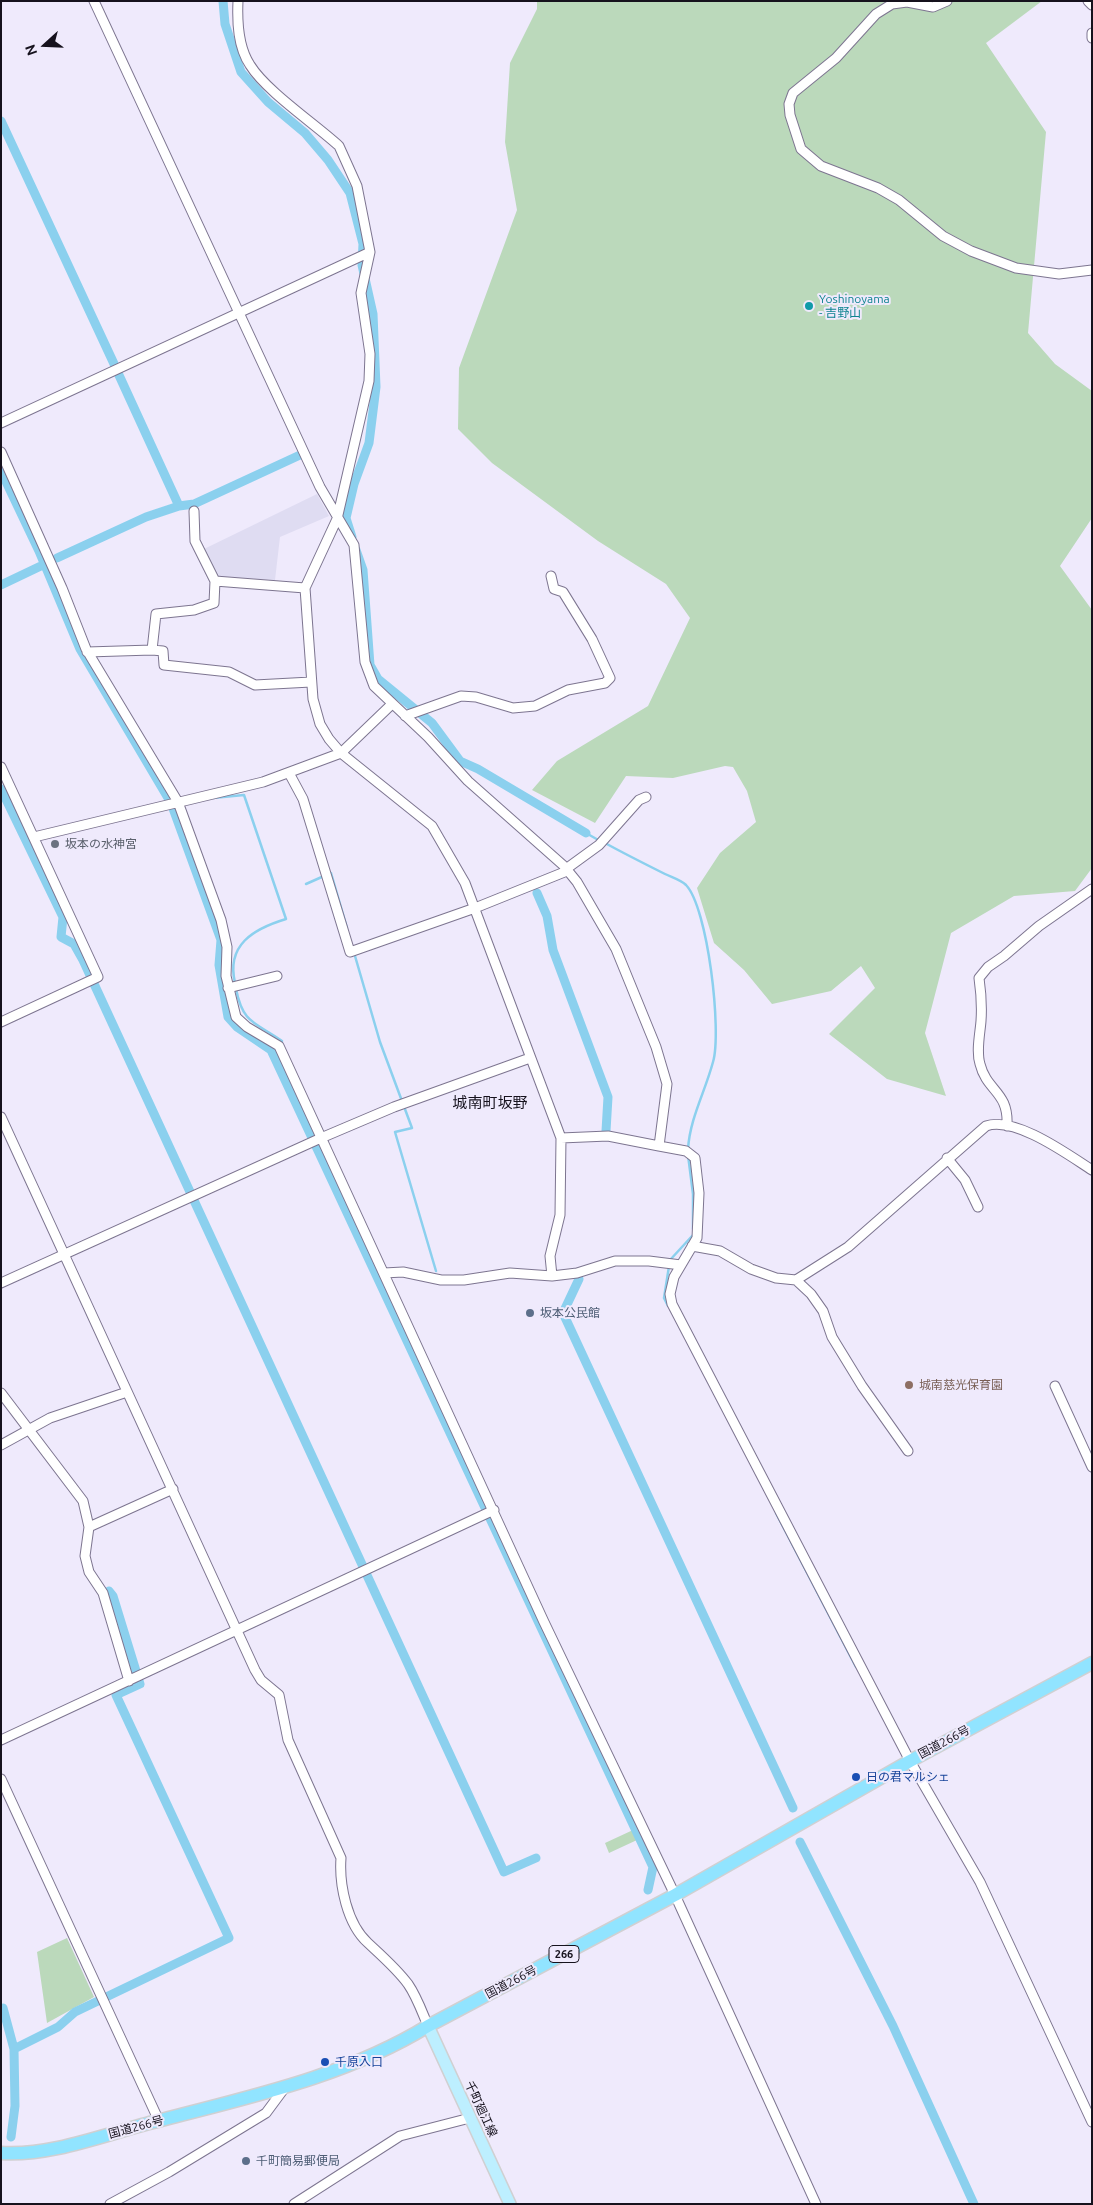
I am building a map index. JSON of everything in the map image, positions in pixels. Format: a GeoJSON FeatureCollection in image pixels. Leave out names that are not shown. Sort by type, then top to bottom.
{"type":"FeatureCollection","features":[{"type":"Feature","properties":{"kind":"highway","name":"国道266号"},"geometry":{"type":"LineString","coordinates":[[1,2153],[39,2151],[159,2121],[286,2086],[395,2046],[428,2026],[675,1895],[910,1761],[1092,1663]]}},
{"type":"Feature","properties":{"kind":"main road","name":"千町廻江線"},"geometry":{"type":"LineString","coordinates":[[428,2026],[510,2204]]}},
{"type":"Feature","properties":{"kind":"street"},"geometry":{"type":"LineString","coordinates":[[94,1],[320,487],[337,519],[354,545],[365,662],[374,686],[428,737],[468,781],[532,836],[577,882],[616,949],[656,1047],[667,1084],[659,1146]]}},
{"type":"Feature","properties":{"kind":"street"},"geometry":{"type":"LineString","coordinates":[[238,1],[239,40],[249,64],[260,79],[339,146],[345,154],[357,186],[370,252],[362,293],[370,354],[369,381],[337,519],[305,588],[311,682],[320,724],[329,739],[342,753],[432,826],[466,883],[561,1138],[560,1215],[550,1256],[552,1276]]}},
{"type":"Feature","properties":{"kind":"street"},"geometry":{"type":"LineString","coordinates":[[947,1],[933,7],[907,2],[892,4],[876,14],[836,58],[793,93],[789,104],[790,114],[801,149],[821,166],[878,188],[900,200],[943,236],[971,251],[1025,269],[1059,274],[1092,270]]}},
{"type":"Feature","properties":{"kind":"street"},"geometry":{"type":"LineString","coordinates":[[1088,1],[1092,6]]}},
{"type":"Feature","properties":{"kind":"street"},"geometry":{"type":"LineString","coordinates":[[1092,33],[1092,38]]}},
{"type":"Feature","properties":{"kind":"street"},"geometry":{"type":"LineString","coordinates":[[1,423],[370,252]]}},
{"type":"Feature","properties":{"kind":"street"},"geometry":{"type":"LineString","coordinates":[[1,452],[52,564],[87,652],[178,802],[221,920],[227,947],[226,976],[236,1017],[247,1027],[279,1046],[675,1895],[816,2204]]}},
{"type":"Feature","properties":{"kind":"street"},"geometry":{"type":"LineString","coordinates":[[152,650],[156,614],[194,610],[214,603],[215,581],[195,541],[194,512]]}},
{"type":"Feature","properties":{"kind":"street"},"geometry":{"type":"LineString","coordinates":[[405,716],[462,696],[476,697],[513,708],[535,706],[568,690],[605,682],[610,678],[600,656],[563,592],[554,589],[551,576]]}},
{"type":"Feature","properties":{"kind":"street"},"geometry":{"type":"LineString","coordinates":[[215,581],[305,588]]}},
{"type":"Feature","properties":{"kind":"street"},"geometry":{"type":"LineString","coordinates":[[87,652],[163,651],[164,665],[228,672],[255,685],[311,682]]}},
{"type":"Feature","properties":{"kind":"street"},"geometry":{"type":"LineString","coordinates":[[34,837],[263,782],[289,773],[342,753],[392,704]]}},
{"type":"Feature","properties":{"kind":"street"},"geometry":{"type":"LineString","coordinates":[[1,767],[98,977],[1,1022]]}},
{"type":"Feature","properties":{"kind":"street"},"geometry":{"type":"LineString","coordinates":[[289,773],[303,800],[350,952],[474,908],[566,870],[598,845],[635,804],[646,797]]}},
{"type":"Feature","properties":{"kind":"street"},"geometry":{"type":"LineString","coordinates":[[1007,1126],[1008,1114],[1005,1102],[990,1084],[980,1064],[982,1002],[979,978],[988,967],[1039,926],[1092,889]]}},
{"type":"Feature","properties":{"kind":"street"},"geometry":{"type":"LineString","coordinates":[[228,988],[277,976]]}},
{"type":"Feature","properties":{"kind":"street"},"geometry":{"type":"LineString","coordinates":[[1,1284],[63,1254],[321,1138],[394,1107],[530,1058]]}},
{"type":"Feature","properties":{"kind":"street"},"geometry":{"type":"LineString","coordinates":[[1,1117],[261,1680],[279,1696],[288,1740],[341,1858],[340,1875],[354,1925],[367,1942],[381,1954],[408,1984],[428,2026]]}},
{"type":"Feature","properties":{"kind":"street"},"geometry":{"type":"LineString","coordinates":[[796,1280],[848,1247],[901,1202],[947,1158],[986,1126],[996,1122],[1039,1137],[1092,1170]]}},
{"type":"Feature","properties":{"kind":"street"},"geometry":{"type":"LineString","coordinates":[[561,1138],[608,1136],[686,1151],[695,1158],[698,1213],[697,1238],[680,1265],[672,1286],[672,1304],[910,1761],[980,1882],[1092,2122]]}},
{"type":"Feature","properties":{"kind":"street"},"geometry":{"type":"LineString","coordinates":[[947,1158],[965,1180],[978,1206]]}},
{"type":"Feature","properties":{"kind":"street"},"geometry":{"type":"LineString","coordinates":[[692,1246],[720,1251],[751,1269],[776,1278],[796,1280],[812,1294],[823,1312],[832,1337],[862,1386],[908,1451]]}},
{"type":"Feature","properties":{"kind":"street"},"geometry":{"type":"LineString","coordinates":[[384,1273],[403,1272],[441,1280],[464,1280],[510,1272],[552,1276],[577,1272],[615,1261],[649,1261],[680,1265]]}},
{"type":"Feature","properties":{"kind":"street"},"geometry":{"type":"LineString","coordinates":[[1055,1386],[1092,1467]]}},
{"type":"Feature","properties":{"kind":"street"},"geometry":{"type":"LineString","coordinates":[[1,1445],[50,1418],[127,1392]]}},
{"type":"Feature","properties":{"kind":"street"},"geometry":{"type":"LineString","coordinates":[[1,1393],[83,1501],[89,1528],[85,1556],[89,1572],[103,1593],[129,1681]]}},
{"type":"Feature","properties":{"kind":"street"},"geometry":{"type":"LineString","coordinates":[[89,1528],[173,1489]]}},
{"type":"Feature","properties":{"kind":"street"},"geometry":{"type":"LineString","coordinates":[[1,1740],[238,1632],[494,1510]]}},
{"type":"Feature","properties":{"kind":"street"},"geometry":{"type":"LineString","coordinates":[[1,1779],[159,2121]]}},
{"type":"Feature","properties":{"kind":"street"},"geometry":{"type":"LineString","coordinates":[[110,2204],[170,2172],[259,2118],[266,2113],[286,2086]]}},
{"type":"Feature","properties":{"kind":"street"},"geometry":{"type":"LineString","coordinates":[[294,2204],[400,2136],[470,2118]]}},
{"type":"Feature","properties":{"kind":"shaded area"},"geometry":{"type":"Polygon","coordinates":[[[317,494],[329,516],[280,537],[275,580],[217,577],[204,549],[317,494]]]}},
{"type":"Feature","properties":{"kind":"green space"},"geometry":{"type":"Polygon","coordinates":[[[537,1],[1042,1],[986,43],[1046,132],[1028,333],[1055,364],[1092,391],[1092,518],[1060,566],[1092,610],[1092,868],[1075,891],[1014,896],[951,933],[925,1033],[946,1096],[887,1079],[829,1034],[875,988],[861,966],[831,991],[772,1004],[744,970],[714,943],[697,888],[720,853],[756,822],[747,791],[733,767],[725,766],[673,778],[626,776],[595,823],[532,790],[557,761],[648,706],[690,618],[666,584],[598,541],[492,463],[458,429],[459,368],[517,210],[505,142],[510,63],[537,9],[537,1]]]}},
{"type":"Feature","properties":{"kind":"green space"},"geometry":{"type":"Polygon","coordinates":[[[633,1830],[637,1840],[609,1853],[605,1843],[633,1830]]]}},
{"type":"Feature","properties":{"kind":"green space"},"geometry":{"type":"Polygon","coordinates":[[[67,1938],[94,1997],[47,2023],[37,1952],[67,1938]]]}},
{"type":"Feature","properties":{"kind":"waterway"},"geometry":{"type":"LineString","coordinates":[[223,1],[225,24],[241,72],[268,102],[305,133],[328,160],[350,193],[363,244],[362,265],[373,314],[376,387],[369,443],[354,484],[346,518],[352,537]]}},
{"type":"Feature","properties":{"kind":"waterway"},"geometry":{"type":"LineString","coordinates":[[1,121],[115,366]]}},
{"type":"Feature","properties":{"kind":"waterway"},"geometry":{"type":"LineString","coordinates":[[57,558],[146,517],[179,506],[118,373]]}},
{"type":"Feature","properties":{"kind":"waterway"},"geometry":{"type":"LineString","coordinates":[[179,506],[194,504],[300,455]]}},
{"type":"Feature","properties":{"kind":"waterway"},"geometry":{"type":"LineString","coordinates":[[1,471],[39,551],[80,649],[171,803],[221,940],[219,965],[228,1017],[237,1027],[271,1050],[653,1867],[648,1890]]}},
{"type":"Feature","properties":{"kind":"waterway"},"geometry":{"type":"LineString","coordinates":[[356,550],[363,570],[370,665],[378,679],[432,723],[460,761],[478,769],[586,833]]}},
{"type":"Feature","properties":{"kind":"waterway"},"geometry":{"type":"LineString","coordinates":[[1,585],[45,564]]}},
{"type":"Feature","properties":{"kind":"waterway"},"geometry":{"type":"LineString","coordinates":[[1,789],[63,917],[61,937],[74,944],[83,960],[504,1872],[536,1858]]}},
{"type":"Feature","properties":{"kind":"waterway"},"geometry":{"type":"LineString","coordinates":[[213,798],[244,795],[286,919],[263,928],[245,940],[238,949],[235,958],[233,970],[235,983]]}},
{"type":"Feature","properties":{"kind":"waterway"},"geometry":{"type":"LineString","coordinates":[[586,833],[600,841]]}},
{"type":"Feature","properties":{"kind":"waterway"},"geometry":{"type":"LineString","coordinates":[[605,843],[684,883],[694,898],[701,918],[711,971],[716,1025],[715,1047],[713,1062],[698,1105],[688,1149]]}},
{"type":"Feature","properties":{"kind":"waterway"},"geometry":{"type":"LineString","coordinates":[[329,874],[331,873],[347,928]]}},
{"type":"Feature","properties":{"kind":"waterway"},"geometry":{"type":"LineString","coordinates":[[306,884],[324,876]]}},
{"type":"Feature","properties":{"kind":"waterway"},"geometry":{"type":"LineString","coordinates":[[537,893],[547,916],[553,950],[608,1097],[606,1131]]}},
{"type":"Feature","properties":{"kind":"waterway"},"geometry":{"type":"LineString","coordinates":[[355,956],[380,1042],[412,1128],[395,1132],[436,1271]]}},
{"type":"Feature","properties":{"kind":"waterway"},"geometry":{"type":"LineString","coordinates":[[236,989],[242,1009],[247,1016],[257,1025],[282,1041]]}},
{"type":"Feature","properties":{"kind":"waterway"},"geometry":{"type":"LineString","coordinates":[[688,1155],[693,1194],[693,1229]]}},
{"type":"Feature","properties":{"kind":"waterway"},"geometry":{"type":"LineString","coordinates":[[668,1306],[664,1298],[670,1260],[693,1235]]}},
{"type":"Feature","properties":{"kind":"waterway"},"geometry":{"type":"LineString","coordinates":[[579,1279],[563,1313],[793,1808]]}},
{"type":"Feature","properties":{"kind":"waterway"},"geometry":{"type":"LineString","coordinates":[[776,1513],[856,1667]]}},
{"type":"Feature","properties":{"kind":"waterway"},"geometry":{"type":"LineString","coordinates":[[14,2049],[58,2027],[75,2012],[229,1938],[116,1695],[140,1684],[113,1596],[109,1591]]}},
{"type":"Feature","properties":{"kind":"waterway"},"geometry":{"type":"LineString","coordinates":[[800,1842],[893,2026],[974,2204]]}},
{"type":"Feature","properties":{"kind":"waterway"},"geometry":{"type":"LineString","coordinates":[[1,2009],[3,2008],[14,2049],[15,2106],[11,2137]]}},
{"type":"Feature","properties":{"kind":"place","name":"Yoshinoyama - 吉野山"},"geometry":{"type":"Point","coordinates":[809,306]}},
{"type":"Feature","properties":{"kind":"place","name":"坂本の水神宮"},"geometry":{"type":"Point","coordinates":[55,844]}},
{"type":"Feature","properties":{"kind":"place","name":"坂本公民館"},"geometry":{"type":"Point","coordinates":[530,1313]}},
{"type":"Feature","properties":{"kind":"place","name":"城南慈光保育園"},"geometry":{"type":"Point","coordinates":[909,1385]}},
{"type":"Feature","properties":{"kind":"place","name":"日の君マルシェ"},"geometry":{"type":"Point","coordinates":[856,1777]}},
{"type":"Feature","properties":{"kind":"place","name":"千原入口"},"geometry":{"type":"Point","coordinates":[325,2062]}},
{"type":"Feature","properties":{"kind":"place","name":"千町簡易郵便局"},"geometry":{"type":"Point","coordinates":[246,2161]}},
{"type":"Feature","properties":{"kind":"district","name":"城南町坂野"},"geometry":{"type":"Point","coordinates":[490,1103]}}]}
